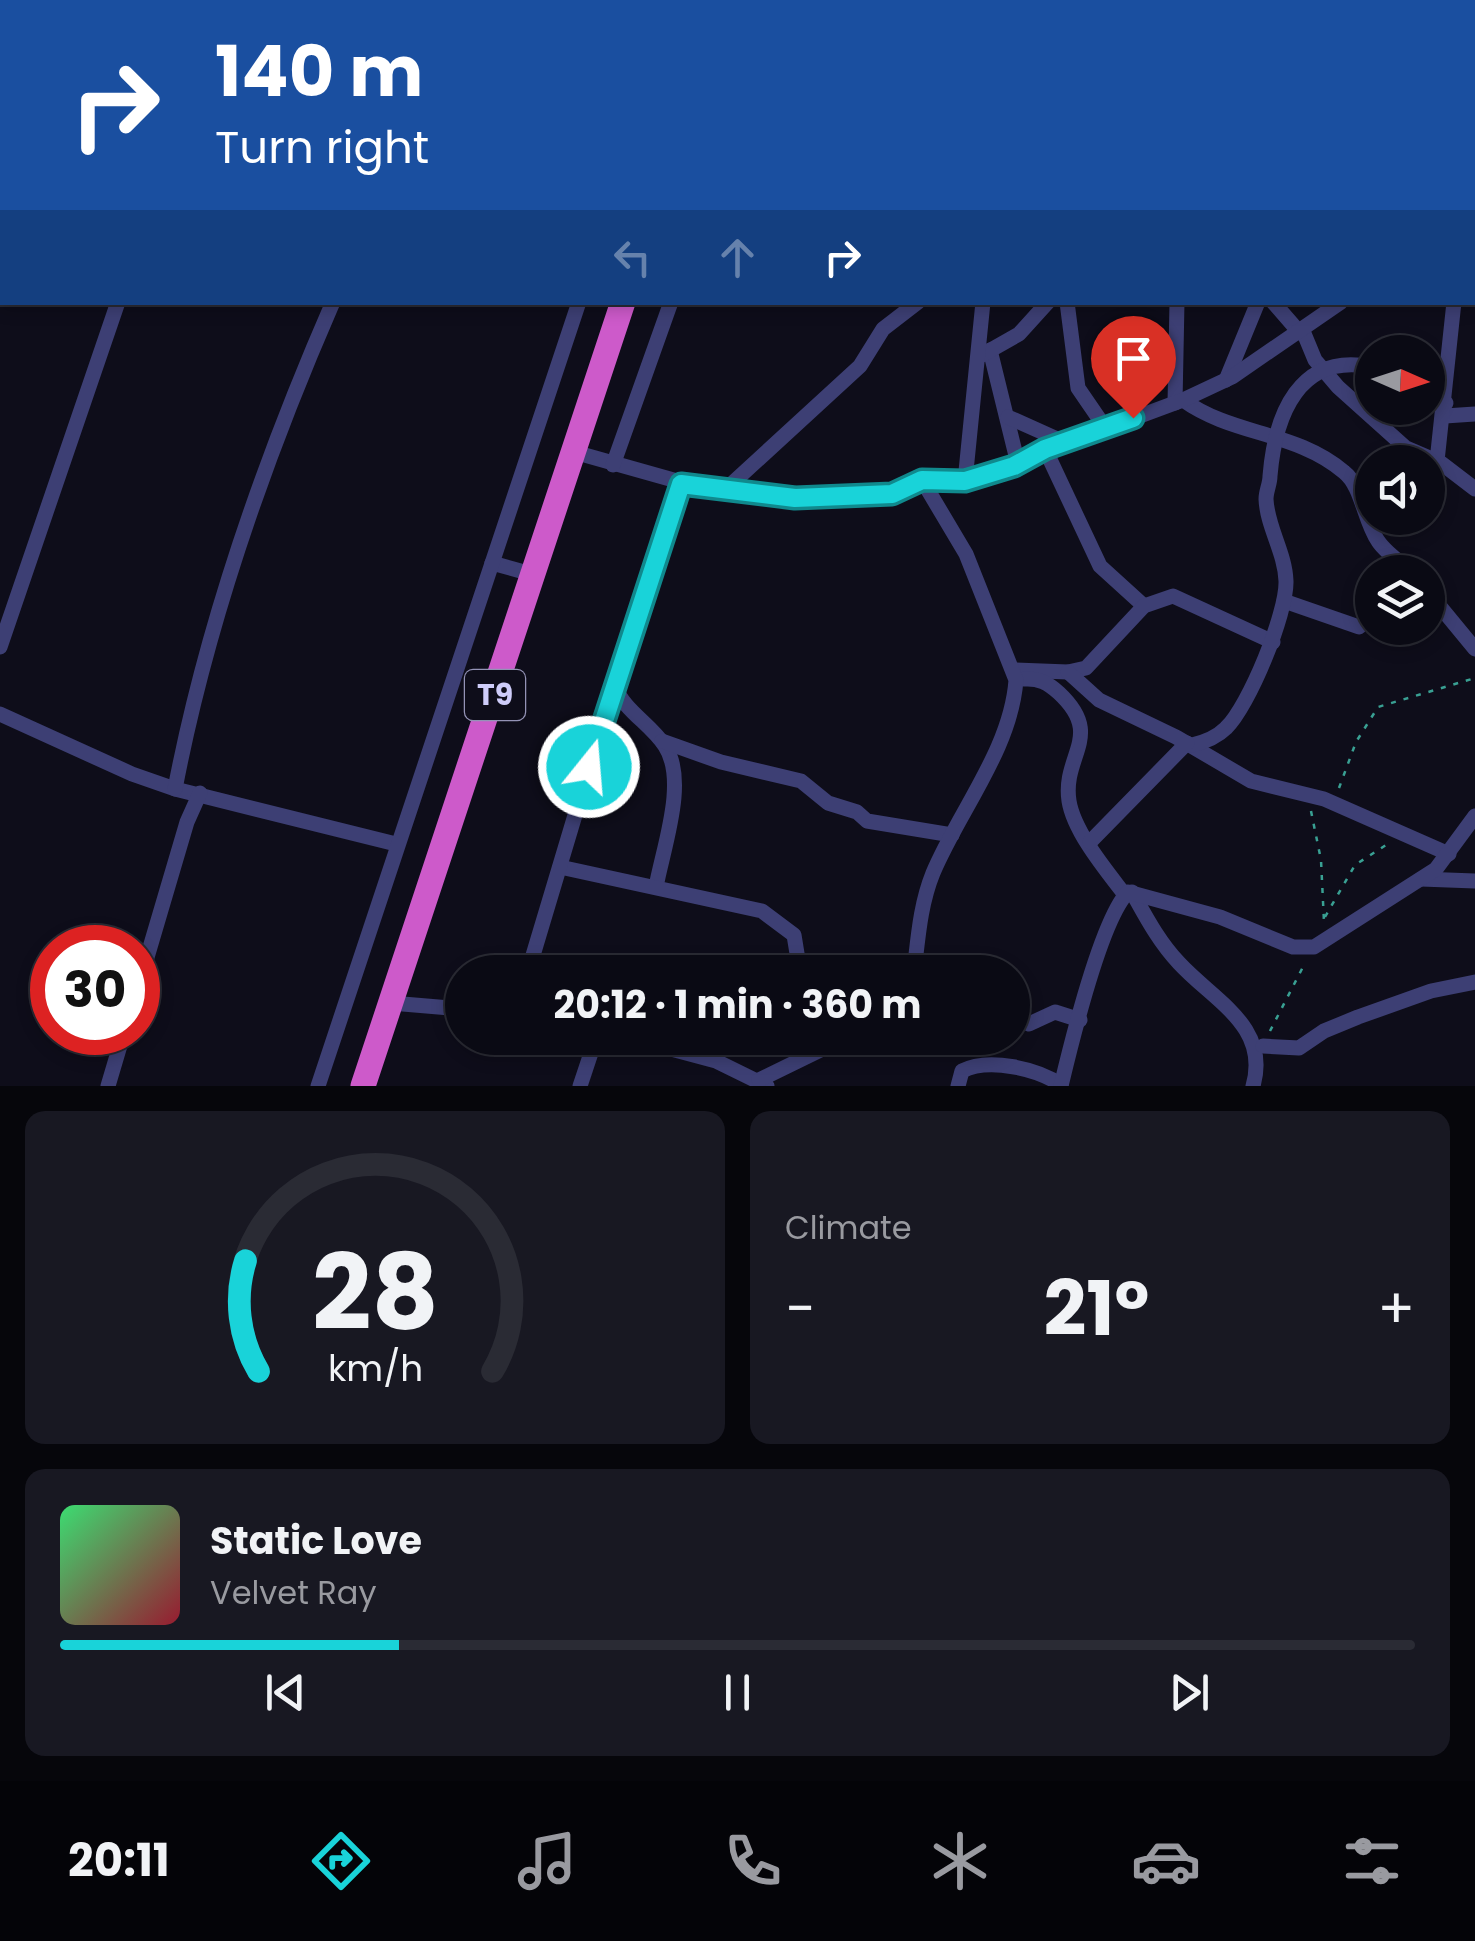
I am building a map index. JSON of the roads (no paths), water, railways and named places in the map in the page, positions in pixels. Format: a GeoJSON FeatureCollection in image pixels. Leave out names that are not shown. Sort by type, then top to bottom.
{"type":"FeatureCollection","features":[{"type":"Feature","properties":{"kind":"highway","name":"T9"},"geometry":{"type":"LineString","coordinates":[[363,1086],[622,305]]}},
{"type":"Feature","properties":{"kind":"street"},"geometry":{"type":"LineString","coordinates":[[0,647],[117,305]]}},
{"type":"Feature","properties":{"kind":"street"},"geometry":{"type":"LineString","coordinates":[[175,788],[188,724],[240,548],[287,408],[333,305]]}},
{"type":"Feature","properties":{"kind":"street"},"geometry":{"type":"LineString","coordinates":[[318,1086],[578,305]]}},
{"type":"Feature","properties":{"kind":"street"},"geometry":{"type":"LineString","coordinates":[[613,466],[670,305]]}},
{"type":"Feature","properties":{"kind":"street"},"geometry":{"type":"LineString","coordinates":[[726,489],[860,366],[883,330],[914,305]]}},
{"type":"Feature","properties":{"kind":"street"},"geometry":{"type":"LineString","coordinates":[[965,481],[983,355],[983,305]]}},
{"type":"Feature","properties":{"kind":"street"},"geometry":{"type":"LineString","coordinates":[[983,355],[1019,334],[1045,305]]}},
{"type":"Feature","properties":{"kind":"street"},"geometry":{"type":"LineString","coordinates":[[1066,305],[1078,388],[1102,422]]}},
{"type":"Feature","properties":{"kind":"street"},"geometry":{"type":"LineString","coordinates":[[1177,305],[1179,402]]}},
{"type":"Feature","properties":{"kind":"street"},"geometry":{"type":"LineString","coordinates":[[1276,305],[1302,332],[1321,368],[1403,445]]}},
{"type":"Feature","properties":{"kind":"street"},"geometry":{"type":"LineString","coordinates":[[574,452],[681,484],[795,498],[892,494],[922,480],[965,481],[1179,402],[1226,380],[1337,305]]}},
{"type":"Feature","properties":{"kind":"street"},"geometry":{"type":"LineString","coordinates":[[1440,445],[1453,305]]}},
{"type":"Feature","properties":{"kind":"street"},"geometry":{"type":"LineString","coordinates":[[1226,380],[1259,307]]}},
{"type":"Feature","properties":{"kind":"street"},"geometry":{"type":"LineString","coordinates":[[983,355],[1008,417],[1018,464]]}},
{"type":"Feature","properties":{"kind":"street"},"geometry":{"type":"LineString","coordinates":[[1090,842],[1190,744],[1214,737],[1233,720],[1274,642],[1284,601],[1280,545],[1266,497],[1273,433],[1298,393],[1321,368],[1355,363]]}},
{"type":"Feature","properties":{"kind":"street"},"geometry":{"type":"LineString","coordinates":[[1179,402],[1246,431],[1273,433],[1346,473],[1379,543],[1393,555]]}},
{"type":"Feature","properties":{"kind":"street"},"geometry":{"type":"LineString","coordinates":[[1446,410],[1475,414]]}},
{"type":"Feature","properties":{"kind":"street"},"geometry":{"type":"LineString","coordinates":[[1008,417],[1064,442]]}},
{"type":"Feature","properties":{"kind":"street"},"geometry":{"type":"LineString","coordinates":[[1045,449],[1100,566],[1144,606]]}},
{"type":"Feature","properties":{"kind":"street"},"geometry":{"type":"LineString","coordinates":[[1445,467],[1475,489]]}},
{"type":"Feature","properties":{"kind":"street"},"geometry":{"type":"LineString","coordinates":[[920,955],[926,893],[1007,718],[1015,675],[966,554],[922,480]]}},
{"type":"Feature","properties":{"kind":"street"},"geometry":{"type":"LineString","coordinates":[[533,955],[614,685],[681,484]]}},
{"type":"Feature","properties":{"kind":"street"},"geometry":{"type":"LineString","coordinates":[[492,563],[535,575]]}},
{"type":"Feature","properties":{"kind":"street"},"geometry":{"type":"LineString","coordinates":[[1015,675],[1068,672],[1096,661],[1144,606],[1173,596],[1274,642]]}},
{"type":"Feature","properties":{"kind":"street"},"geometry":{"type":"LineString","coordinates":[[1284,601],[1355,626]]}},
{"type":"Feature","properties":{"kind":"street"},"geometry":{"type":"LineString","coordinates":[[1445,613],[1475,649]]}},
{"type":"Feature","properties":{"kind":"street"},"geometry":{"type":"LineString","coordinates":[[1068,672],[1099,700],[1190,744],[1251,781],[1335,804],[1449,854]]}},
{"type":"Feature","properties":{"kind":"street"},"geometry":{"type":"LineString","coordinates":[[1015,675],[1046,683],[1076,711],[1082,741],[1069,796],[1090,842],[1170,953],[1247,1027],[1257,1060],[1253,1086]]}},
{"type":"Feature","properties":{"kind":"street"},"geometry":{"type":"LineString","coordinates":[[614,685],[624,704],[662,741],[721,762],[801,781],[828,803],[857,812],[867,821],[952,835]]}},
{"type":"Feature","properties":{"kind":"street"},"geometry":{"type":"LineString","coordinates":[[0,714],[132,774],[396,844]]}},
{"type":"Feature","properties":{"kind":"street"},"geometry":{"type":"LineString","coordinates":[[656,887],[674,774],[662,741]]}},
{"type":"Feature","properties":{"kind":"street"},"geometry":{"type":"LineString","coordinates":[[156,925],[186,822],[200,793]]}},
{"type":"Feature","properties":{"kind":"street"},"geometry":{"type":"LineString","coordinates":[[1128,894],[1220,917],[1293,947],[1318,945],[1376,903],[1421,880],[1449,854],[1475,816]]}},
{"type":"Feature","properties":{"kind":"street"},"geometry":{"type":"LineString","coordinates":[[560,867],[768,914],[794,935],[797,955]]}},
{"type":"Feature","properties":{"kind":"street"},"geometry":{"type":"LineString","coordinates":[[1421,880],[1475,880]]}},
{"type":"Feature","properties":{"kind":"street"},"geometry":{"type":"LineString","coordinates":[[958,1086],[962,1072],[984,1064],[1041,1073],[1063,1085],[1094,968],[1128,894]]}},
{"type":"Feature","properties":{"kind":"street"},"geometry":{"type":"LineString","coordinates":[[1263,1046],[1300,1048],[1346,1022],[1431,991],[1475,982]]}},
{"type":"Feature","properties":{"kind":"street"},"geometry":{"type":"LineString","coordinates":[[391,1003],[445,1008]]}},
{"type":"Feature","properties":{"kind":"street"},"geometry":{"type":"LineString","coordinates":[[1030,1024],[1054,1012],[1080,1020]]}},
{"type":"Feature","properties":{"kind":"street"},"geometry":{"type":"LineString","coordinates":[[108,1086],[117,1055]]}},
{"type":"Feature","properties":{"kind":"street"},"geometry":{"type":"LineString","coordinates":[[580,1086],[590,1055]]}},
{"type":"Feature","properties":{"kind":"street"},"geometry":{"type":"LineString","coordinates":[[694,1055],[763,1083],[814,1055]]}}]}
